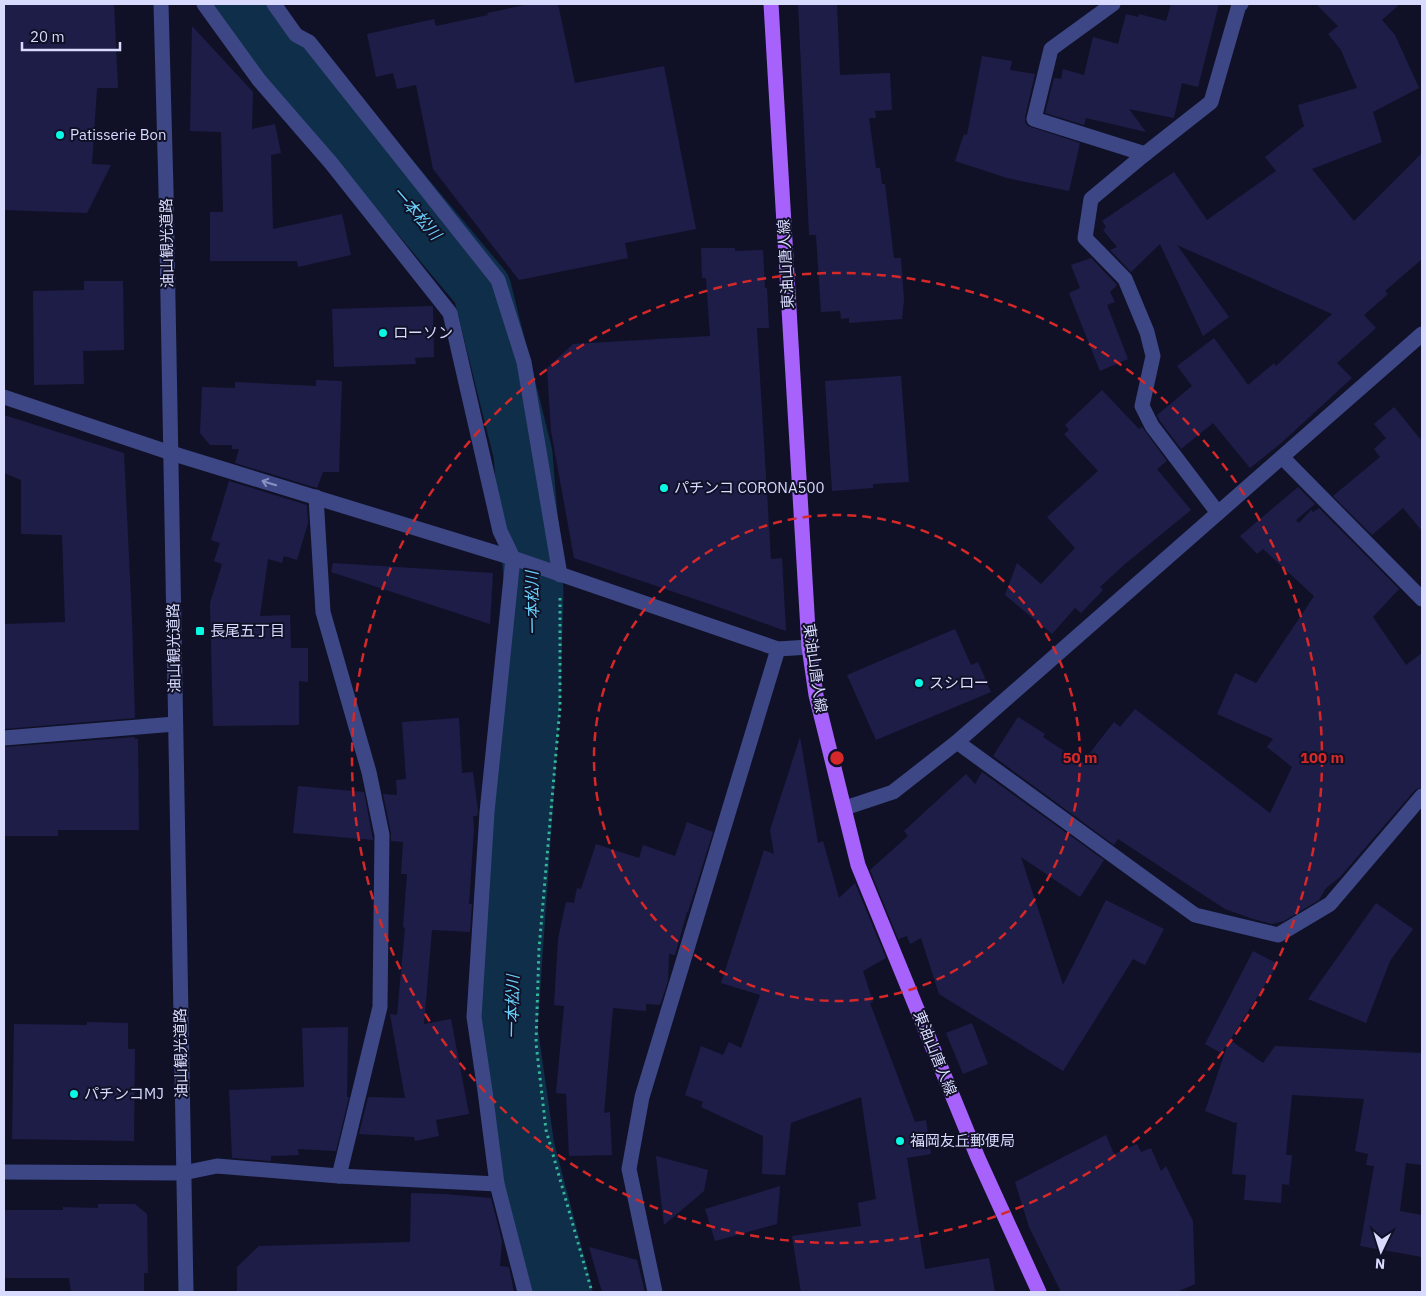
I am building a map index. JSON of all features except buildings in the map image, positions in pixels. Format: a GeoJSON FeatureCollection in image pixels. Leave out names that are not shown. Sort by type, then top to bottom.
{"type":"FeatureCollection","features":[{"type":"Feature","properties":{"kind":"main road","name":"東油山唐人線"},"geometry":{"type":"LineString","coordinates":[[771,4],[809,647],[816,695],[858,865],[978,1158],[1039,1292]]}},
{"type":"Feature","properties":{"kind":"street","name":"油山観光道路"},"geometry":{"type":"LineString","coordinates":[[161,4],[186,1292]]}},
{"type":"Feature","properties":{"kind":"street"},"geometry":{"type":"LineString","coordinates":[[204,4],[259,80],[331,163],[450,313],[500,531],[513,558],[487,812],[474,1016],[486,1091],[497,1184],[525,1292]]}},
{"type":"Feature","properties":{"kind":"street"},"geometry":{"type":"LineString","coordinates":[[274,4],[296,34],[309,42],[498,280],[524,362],[556,574]]}},
{"type":"Feature","properties":{"kind":"street"},"geometry":{"type":"LineString","coordinates":[[1113,4],[1051,48],[1034,118],[1144,154]]}},
{"type":"Feature","properties":{"kind":"street"},"geometry":{"type":"LineString","coordinates":[[1218,513],[1152,426],[1142,406],[1152,356],[1148,332],[1125,279],[1085,238],[1091,199],[1144,154],[1211,102],[1239,4]]}},
{"type":"Feature","properties":{"kind":"street"},"geometry":{"type":"LineString","coordinates":[[845,808],[893,792],[957,742],[1422,334]]}},
{"type":"Feature","properties":{"kind":"street"},"geometry":{"type":"LineString","coordinates":[[4,397],[171,453],[513,558],[778,649],[809,647]]}},
{"type":"Feature","properties":{"kind":"street"},"geometry":{"type":"LineString","coordinates":[[1282,457],[1422,599]]}},
{"type":"Feature","properties":{"kind":"street"},"geometry":{"type":"LineString","coordinates":[[316,497],[323,612],[369,772],[382,835],[380,1007],[339,1176]]}},
{"type":"Feature","properties":{"kind":"street"},"geometry":{"type":"LineString","coordinates":[[655,1292],[629,1169],[642,1097],[778,649]]}},
{"type":"Feature","properties":{"kind":"street"},"geometry":{"type":"LineString","coordinates":[[4,738],[176,724]]}},
{"type":"Feature","properties":{"kind":"street"},"geometry":{"type":"LineString","coordinates":[[957,742],[1195,915],[1278,935],[1330,904],[1422,796]]}},
{"type":"Feature","properties":{"kind":"street"},"geometry":{"type":"LineString","coordinates":[[4,1172],[183,1173],[217,1166],[339,1176],[497,1184]]}},
{"type":"Feature","properties":{"kind":"path"},"geometry":{"type":"LineString","coordinates":[[556,574],[560,707],[539,949],[536,1043],[546,1130],[592,1292]]}},
{"type":"Feature","properties":{"kind":"waterway","name":"一本松川"},"geometry":{"type":"LineString","coordinates":[[237,4],[348,129],[482,289],[523,454],[534,591],[531,697],[508,1028],[525,1148],[563,1292]]}},
{"type":"Feature","properties":{"kind":"place","name":"Patisserie Bon"},"geometry":{"type":"Point","coordinates":[60,135]}},
{"type":"Feature","properties":{"kind":"place","name":"ローソン"},"geometry":{"type":"Point","coordinates":[383,333]}},
{"type":"Feature","properties":{"kind":"place","name":"パチンコ CORONA500"},"geometry":{"type":"Point","coordinates":[664,488]}},
{"type":"Feature","properties":{"kind":"place","name":"長尾五丁目"},"geometry":{"type":"Point","coordinates":[200,631]}},
{"type":"Feature","properties":{"kind":"place","name":"スシロー"},"geometry":{"type":"Point","coordinates":[919,683]}},
{"type":"Feature","properties":{"kind":"place","name":"パチンコMJ"},"geometry":{"type":"Point","coordinates":[74,1094]}},
{"type":"Feature","properties":{"kind":"place","name":"福岡友丘郵便局"},"geometry":{"type":"Point","coordinates":[900,1141]}}]}
